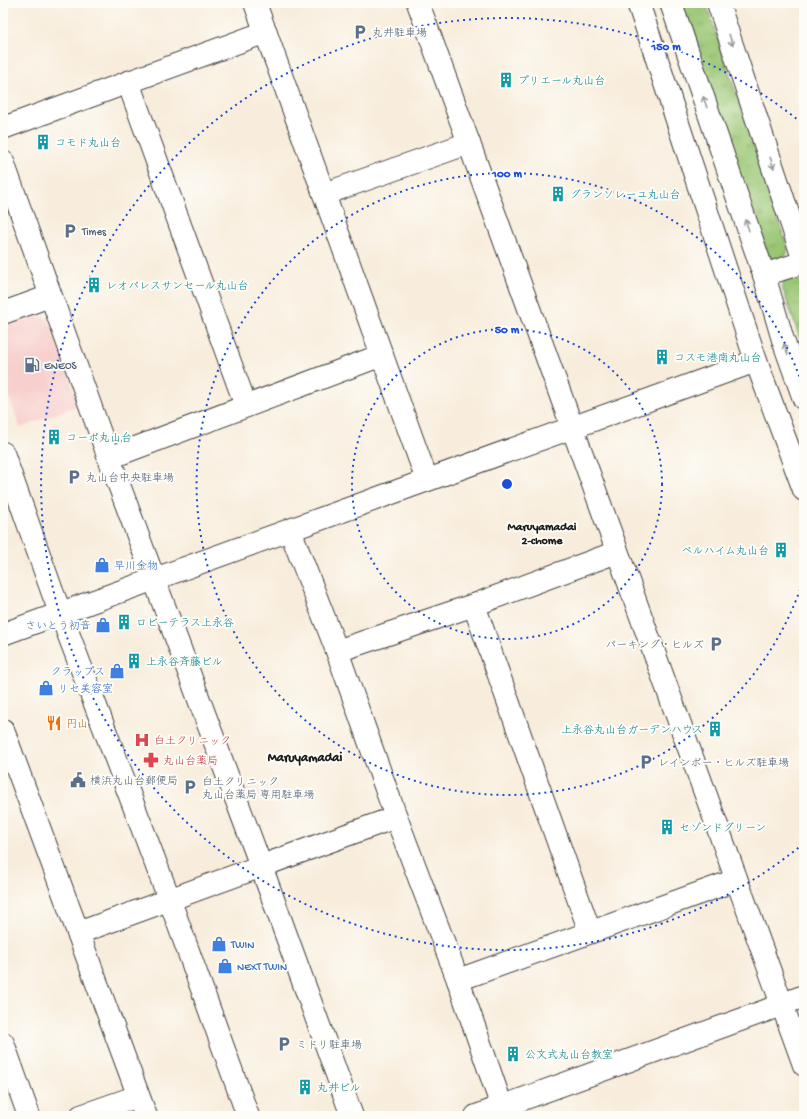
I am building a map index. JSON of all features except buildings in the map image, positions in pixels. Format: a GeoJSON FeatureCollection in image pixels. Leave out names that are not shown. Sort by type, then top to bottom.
{"type":"FeatureCollection","features":[{"type":"Feature","properties":{"kind":"street"},"geometry":{"type":"LineString","coordinates":[[255,3],[427,480]]}},
{"type":"Feature","properties":{"kind":"street"},"geometry":{"type":"LineString","coordinates":[[418,3],[804,1065]]}},
{"type":"Feature","properties":{"kind":"street"},"geometry":{"type":"LineString","coordinates":[[638,3],[756,361],[804,490]]}},
{"type":"Feature","properties":{"kind":"street"},"geometry":{"type":"LineString","coordinates":[[671,3],[764,276],[783,340],[804,399]]}},
{"type":"Feature","properties":{"kind":"street"},"geometry":{"type":"LineString","coordinates":[[718,3],[804,262],[764,276]]}},
{"type":"Feature","properties":{"kind":"street"},"geometry":{"type":"LineString","coordinates":[[3,128],[266,32]]}},
{"type":"Feature","properties":{"kind":"street"},"geometry":{"type":"LineString","coordinates":[[128,82],[246,406]]}},
{"type":"Feature","properties":{"kind":"street"},"geometry":{"type":"LineString","coordinates":[[324,194],[469,143]]}},
{"type":"Feature","properties":{"kind":"street"},"geometry":{"type":"LineString","coordinates":[[3,162],[109,458],[261,866],[352,1116]]}},
{"type":"Feature","properties":{"kind":"street"},"geometry":{"type":"LineString","coordinates":[[3,313],[50,296]]}},
{"type":"Feature","properties":{"kind":"street"},"geometry":{"type":"LineString","coordinates":[[109,458],[382,355]]}},
{"type":"Feature","properties":{"kind":"street"},"geometry":{"type":"LineString","coordinates":[[3,634],[756,361]]}},
{"type":"Feature","properties":{"kind":"street"},"geometry":{"type":"LineString","coordinates":[[3,453],[60,614],[170,901],[248,1116]]}},
{"type":"Feature","properties":{"kind":"street"},"geometry":{"type":"LineString","coordinates":[[290,530],[337,651],[396,817],[458,980],[502,1107]]}},
{"type":"Feature","properties":{"kind":"street"},"geometry":{"type":"LineString","coordinates":[[337,651],[474,605],[617,552]]}},
{"type":"Feature","properties":{"kind":"street"},"geometry":{"type":"LineString","coordinates":[[474,605],[590,932]]}},
{"type":"Feature","properties":{"kind":"street"},"geometry":{"type":"LineString","coordinates":[[3,730],[10,773],[78,933],[146,1116]]}},
{"type":"Feature","properties":{"kind":"street"},"geometry":{"type":"LineString","coordinates":[[78,933],[170,901],[396,817]]}},
{"type":"Feature","properties":{"kind":"street"},"geometry":{"type":"LineString","coordinates":[[458,980],[736,880]]}},
{"type":"Feature","properties":{"kind":"street"},"geometry":{"type":"LineString","coordinates":[[476,1116],[804,996]]}},
{"type":"Feature","properties":{"kind":"street"},"geometry":{"type":"LineString","coordinates":[[3,1043],[29,1116]]}},
{"type":"Feature","properties":{"kind":"street"},"geometry":{"type":"LineString","coordinates":[[81,1116],[138,1096]]}},
{"type":"Feature","properties":{"kind":"shaded area"},"geometry":{"type":"Polygon","coordinates":[[[34,313],[49,319],[79,405],[20,428],[3,380],[3,324],[34,313]]]}},
{"type":"Feature","properties":{"kind":"green space"},"geometry":{"type":"Polygon","coordinates":[[[678,3],[706,3],[788,249],[786,256],[771,262],[678,3]]]}},
{"type":"Feature","properties":{"kind":"green space"},"geometry":{"type":"Polygon","coordinates":[[[795,277],[800,281],[804,292],[804,351],[782,287],[784,280],[795,277]]]}},
{"type":"Feature","properties":{"kind":"place","name":"丸井駐車場"},"geometry":{"type":"Point","coordinates":[360,32]}},
{"type":"Feature","properties":{"kind":"place","name":"プリエール丸山台"},"geometry":{"type":"Point","coordinates":[506,80]}},
{"type":"Feature","properties":{"kind":"place","name":"コモド丸山台"},"geometry":{"type":"Point","coordinates":[43,142]}},
{"type":"Feature","properties":{"kind":"place","name":"グランソレーユ丸山台"},"geometry":{"type":"Point","coordinates":[558,194]}},
{"type":"Feature","properties":{"kind":"place","name":"Times"},"geometry":{"type":"Point","coordinates":[70,231]}},
{"type":"Feature","properties":{"kind":"place","name":"レオパレスサンセール丸山台"},"geometry":{"type":"Point","coordinates":[94,285]}},
{"type":"Feature","properties":{"kind":"place","name":"コスモ港南丸山台"},"geometry":{"type":"Point","coordinates":[662,357]}},
{"type":"Feature","properties":{"kind":"place","name":"ENEOS"},"geometry":{"type":"Point","coordinates":[32,365]}},
{"type":"Feature","properties":{"kind":"place","name":"コーポ丸山台"},"geometry":{"type":"Point","coordinates":[54,437]}},
{"type":"Feature","properties":{"kind":"place","name":"丸山台中央駐車場"},"geometry":{"type":"Point","coordinates":[74,477]}},
{"type":"Feature","properties":{"kind":"place","name":"ベルハイム丸山台"},"geometry":{"type":"Point","coordinates":[781,550]}},
{"type":"Feature","properties":{"kind":"place","name":"早川金物"},"geometry":{"type":"Point","coordinates":[102,565]}},
{"type":"Feature","properties":{"kind":"place","name":"ロビーテラス上永谷"},"geometry":{"type":"Point","coordinates":[124,622]}},
{"type":"Feature","properties":{"kind":"place","name":"さいとう初音"},"geometry":{"type":"Point","coordinates":[103,625]}},
{"type":"Feature","properties":{"kind":"place","name":"パーキング・ヒルズ"},"geometry":{"type":"Point","coordinates":[716,644]}},
{"type":"Feature","properties":{"kind":"place","name":"上永谷斉藤ビル"},"geometry":{"type":"Point","coordinates":[134,661]}},
{"type":"Feature","properties":{"kind":"place","name":"クラップス"},"geometry":{"type":"Point","coordinates":[117,671]}},
{"type":"Feature","properties":{"kind":"place","name":"リセ美容室"},"geometry":{"type":"Point","coordinates":[46,688]}},
{"type":"Feature","properties":{"kind":"place","name":"円山"},"geometry":{"type":"Point","coordinates":[54,723]}},
{"type":"Feature","properties":{"kind":"place","name":"上永谷丸山台ガーデンハウス"},"geometry":{"type":"Point","coordinates":[715,729]}},
{"type":"Feature","properties":{"kind":"place","name":"白土クリニック"},"geometry":{"type":"Point","coordinates":[142,740]}},
{"type":"Feature","properties":{"kind":"place","name":"丸山台薬局"},"geometry":{"type":"Point","coordinates":[151,760]}},
{"type":"Feature","properties":{"kind":"place","name":"レインボー・ヒルズ駐車場"},"geometry":{"type":"Point","coordinates":[646,762]}},
{"type":"Feature","properties":{"kind":"place","name":"横浜丸山台郵便局"},"geometry":{"type":"Point","coordinates":[78,780]}},
{"type":"Feature","properties":{"kind":"place","name":"白土クリニック 丸山台薬局 専用駐車場"},"geometry":{"type":"Point","coordinates":[190,787]}},
{"type":"Feature","properties":{"kind":"place","name":"セゾンドグリーン"},"geometry":{"type":"Point","coordinates":[667,827]}},
{"type":"Feature","properties":{"kind":"place","name":"TWIN"},"geometry":{"type":"Point","coordinates":[219,944]}},
{"type":"Feature","properties":{"kind":"place","name":"NEXT TWIN"},"geometry":{"type":"Point","coordinates":[225,966]}},
{"type":"Feature","properties":{"kind":"place","name":"ミドリ駐車場"},"geometry":{"type":"Point","coordinates":[284,1044]}},
{"type":"Feature","properties":{"kind":"place","name":"公文式丸山台教室"},"geometry":{"type":"Point","coordinates":[513,1054]}},
{"type":"Feature","properties":{"kind":"place","name":"丸井ビル"},"geometry":{"type":"Point","coordinates":[305,1087]}},
{"type":"Feature","properties":{"kind":"district","name":"Maruyamadai 2-chome"},"geometry":{"type":"Point","coordinates":[542,533]}},
{"type":"Feature","properties":{"kind":"district","name":"Maruyamadai"},"geometry":{"type":"Point","coordinates":[305,756]}}]}
